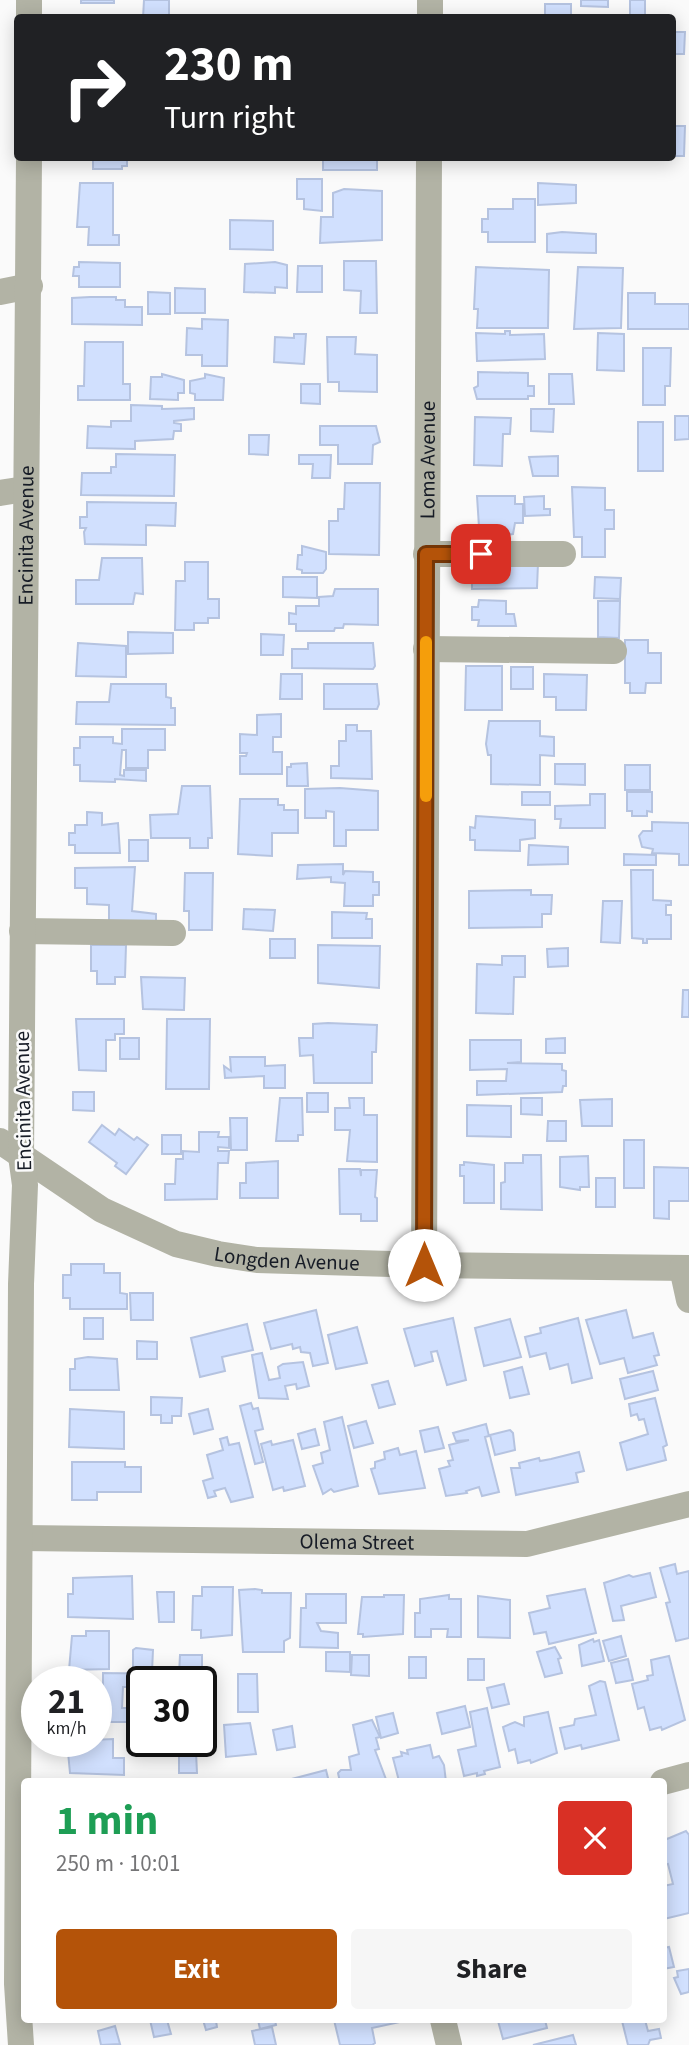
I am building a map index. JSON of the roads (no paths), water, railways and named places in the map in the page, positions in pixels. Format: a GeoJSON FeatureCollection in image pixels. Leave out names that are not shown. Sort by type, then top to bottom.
{"type":"FeatureCollection","features":[{"type":"Feature","properties":{"kind":"street","name":"Encinita Avenue"},"geometry":{"type":"LineString","coordinates":[[22,1778],[21,1538],[11,1286],[25,1185],[10,1148],[22,931],[11,803],[13,491],[30,286],[29,161]]}},
{"type":"Feature","properties":{"kind":"street","name":"Loma Avenue"},"geometry":{"type":"LineString","coordinates":[[424,1265],[429,161]]}},
{"type":"Feature","properties":{"kind":"street"},"geometry":{"type":"LineString","coordinates":[[0,292],[30,286]]}},
{"type":"Feature","properties":{"kind":"street"},"geometry":{"type":"LineString","coordinates":[[426,554],[563,554]]}},
{"type":"Feature","properties":{"kind":"street"},"geometry":{"type":"LineString","coordinates":[[426,649],[614,651]]}},
{"type":"Feature","properties":{"kind":"street"},"geometry":{"type":"LineString","coordinates":[[22,931],[173,933]]}},
{"type":"Feature","properties":{"kind":"street","name":"Longden Avenue"},"geometry":{"type":"LineString","coordinates":[[10,1148],[102,1210],[176,1244],[257,1260],[686,1268]]}},
{"type":"Feature","properties":{"kind":"street"},"geometry":{"type":"LineString","coordinates":[[686,1268],[689,1300]]}},
{"type":"Feature","properties":{"kind":"street","name":"Olema Street"},"geometry":{"type":"LineString","coordinates":[[21,1538],[527,1544],[689,1504]]}},
{"type":"Feature","properties":{"kind":"street"},"geometry":{"type":"LineString","coordinates":[[667,1781],[689,1775]]}},
{"type":"Feature","properties":{"kind":"street","name":"Encinita Avenue"},"geometry":{"type":"LineString","coordinates":[[21,1951],[17,1984],[21,2045]]}},
{"type":"Feature","properties":{"kind":"street"},"geometry":{"type":"LineString","coordinates":[[444,2023],[449,2045]]}}]}
